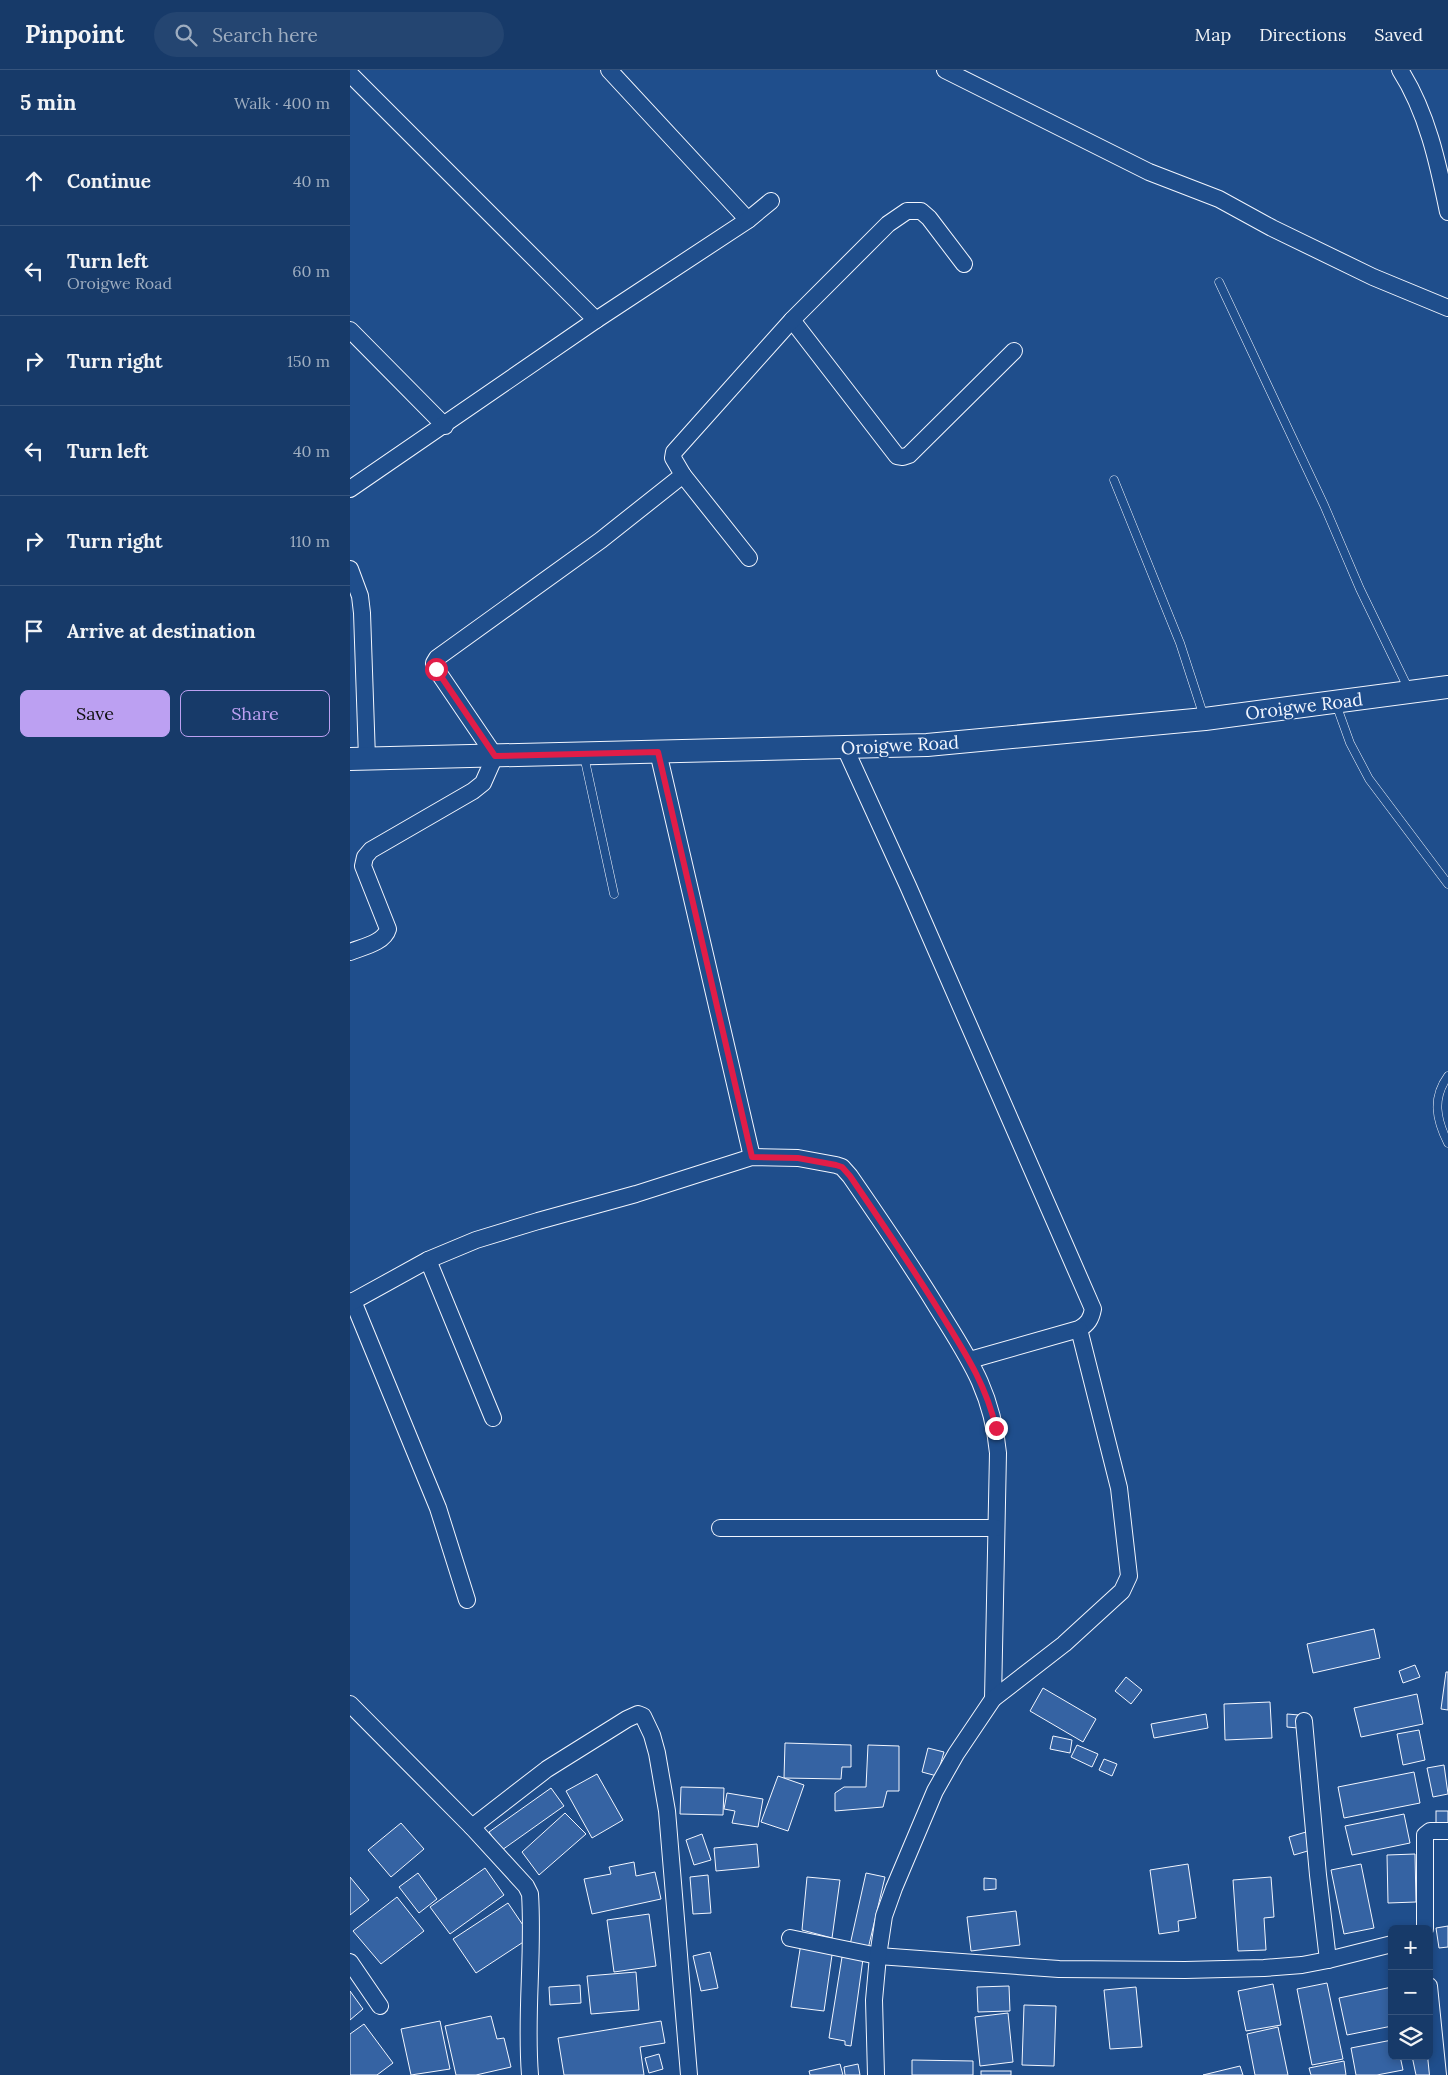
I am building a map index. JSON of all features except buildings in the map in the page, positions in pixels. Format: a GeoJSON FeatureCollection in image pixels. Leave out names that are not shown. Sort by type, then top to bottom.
{"type":"FeatureCollection","features":[{"type":"Feature","properties":{"kind":"street"},"geometry":{"type":"LineString","coordinates":[[609,70],[748,220]]}},
{"type":"Feature","properties":{"kind":"street"},"geometry":{"type":"LineString","coordinates":[[945,70],[1150,172],[1219,199],[1272,228],[1373,277],[1448,308]]}},
{"type":"Feature","properties":{"kind":"street"},"geometry":{"type":"LineString","coordinates":[[1400,70],[1410,86],[1427,128],[1438,164],[1448,212]]}},
{"type":"Feature","properties":{"kind":"street"},"geometry":{"type":"LineString","coordinates":[[350,74],[596,320]]}},
{"type":"Feature","properties":{"kind":"street"},"geometry":{"type":"LineString","coordinates":[[350,489],[445,426],[596,320],[748,220],[771,201]]}},
{"type":"Feature","properties":{"kind":"street"},"geometry":{"type":"LineString","coordinates":[[749,558],[683,475],[673,458],[674,452],[792,320],[888,224],[907,211],[921,211],[929,218],[964,264]]}},
{"type":"Feature","properties":{"kind":"street"},"geometry":{"type":"LineString","coordinates":[[792,320],[897,456],[903,457],[910,455],[1014,351]]}},
{"type":"Feature","properties":{"kind":"street"},"geometry":{"type":"LineString","coordinates":[[350,330],[445,426]]}},
{"type":"Feature","properties":{"kind":"street"},"geometry":{"type":"LineString","coordinates":[[350,952],[378,941],[386,935],[388,929],[363,866],[365,858],[372,850],[473,791],[482,783],[495,756],[436,669],[434,664],[437,658],[601,540],[683,475]]}},
{"type":"Feature","properties":{"kind":"street"},"geometry":{"type":"LineString","coordinates":[[350,569],[360,596],[362,613],[358,759]]}},
{"type":"Feature","properties":{"kind":"street","name":"Oroigwe Road"},"geometry":{"type":"LineString","coordinates":[[358,759],[927,745],[1205,718],[1448,687]]}},
{"type":"Feature","properties":{"kind":"street"},"geometry":{"type":"LineString","coordinates":[[845,748],[908,886],[1093,1310],[1092,1317],[1087,1324],[1079,1329],[970,1360]]}},
{"type":"Feature","properties":{"kind":"street"},"geometry":{"type":"LineString","coordinates":[[658,752],[752,1157]]}},
{"type":"Feature","properties":{"kind":"street"},"geometry":{"type":"LineString","coordinates":[[467,1600],[438,1508],[351,1302],[428,1260],[485,1237],[636,1194],[752,1157],[798,1158],[842,1167],[850,1176],[910,1264],[970,1360],[982,1384],[996,1428],[998,1453],[993,1699]]}},
{"type":"Feature","properties":{"kind":"street"},"geometry":{"type":"LineString","coordinates":[[428,1260],[493,1418]]}},
{"type":"Feature","properties":{"kind":"street"},"geometry":{"type":"LineString","coordinates":[[876,2075],[874,2000],[884,1916],[935,1791],[956,1754],[993,1699],[1064,1644],[1122,1591],[1129,1576],[1119,1488],[1079,1329]]}},
{"type":"Feature","properties":{"kind":"street"},"geometry":{"type":"LineString","coordinates":[[720,1528],[996,1528]]}},
{"type":"Feature","properties":{"kind":"street"},"geometry":{"type":"LineString","coordinates":[[350,1704],[472,1827],[526,1886],[530,1894],[532,1945],[528,2056],[530,2075]]}},
{"type":"Feature","properties":{"kind":"street"},"geometry":{"type":"LineString","coordinates":[[472,1827],[548,1769],[627,1719],[638,1714],[643,1716],[652,1735],[667,1811],[689,2075]]}},
{"type":"Feature","properties":{"kind":"street"},"geometry":{"type":"LineString","coordinates":[[1304,1721],[1328,1960]]}},
{"type":"Feature","properties":{"kind":"street"},"geometry":{"type":"LineString","coordinates":[[1425,1925],[1425,1835],[1430,1831],[1448,1831]]}},
{"type":"Feature","properties":{"kind":"street"},"geometry":{"type":"LineString","coordinates":[[790,1938],[878,1956],[1049,1968],[1112,1969],[1264,1968],[1302,1965],[1388,1945]]}},
{"type":"Feature","properties":{"kind":"street"},"geometry":{"type":"LineString","coordinates":[[350,1962],[380,2006]]}},
{"type":"Feature","properties":{"kind":"street"},"geometry":{"type":"LineString","coordinates":[[1432,2015],[1438,2075]]}},
{"type":"Feature","properties":{"kind":"lane"},"geometry":{"type":"LineString","coordinates":[[1219,282],[1324,505],[1360,589],[1410,692]]}},
{"type":"Feature","properties":{"kind":"lane"},"geometry":{"type":"LineString","coordinates":[[1114,480],[1180,643],[1205,718]]}},
{"type":"Feature","properties":{"kind":"lane"},"geometry":{"type":"LineString","coordinates":[[1335,702],[1350,743],[1369,779],[1448,884]]}},
{"type":"Feature","properties":{"kind":"lane"},"geometry":{"type":"LineString","coordinates":[[584,754],[614,894]]}},
{"type":"Feature","properties":{"kind":"lane"},"geometry":{"type":"LineString","coordinates":[[1448,1076],[1441,1087],[1437,1100],[1437,1112],[1441,1130],[1448,1143]]}},
{"type":"Feature","properties":{"kind":"route"},"geometry":{"type":"LineString","coordinates":[[436,669],[495,756],[658,752],[752,1157],[798,1158],[842,1167],[910,1264],[970,1360],[991,1406],[996,1428]]}}]}
